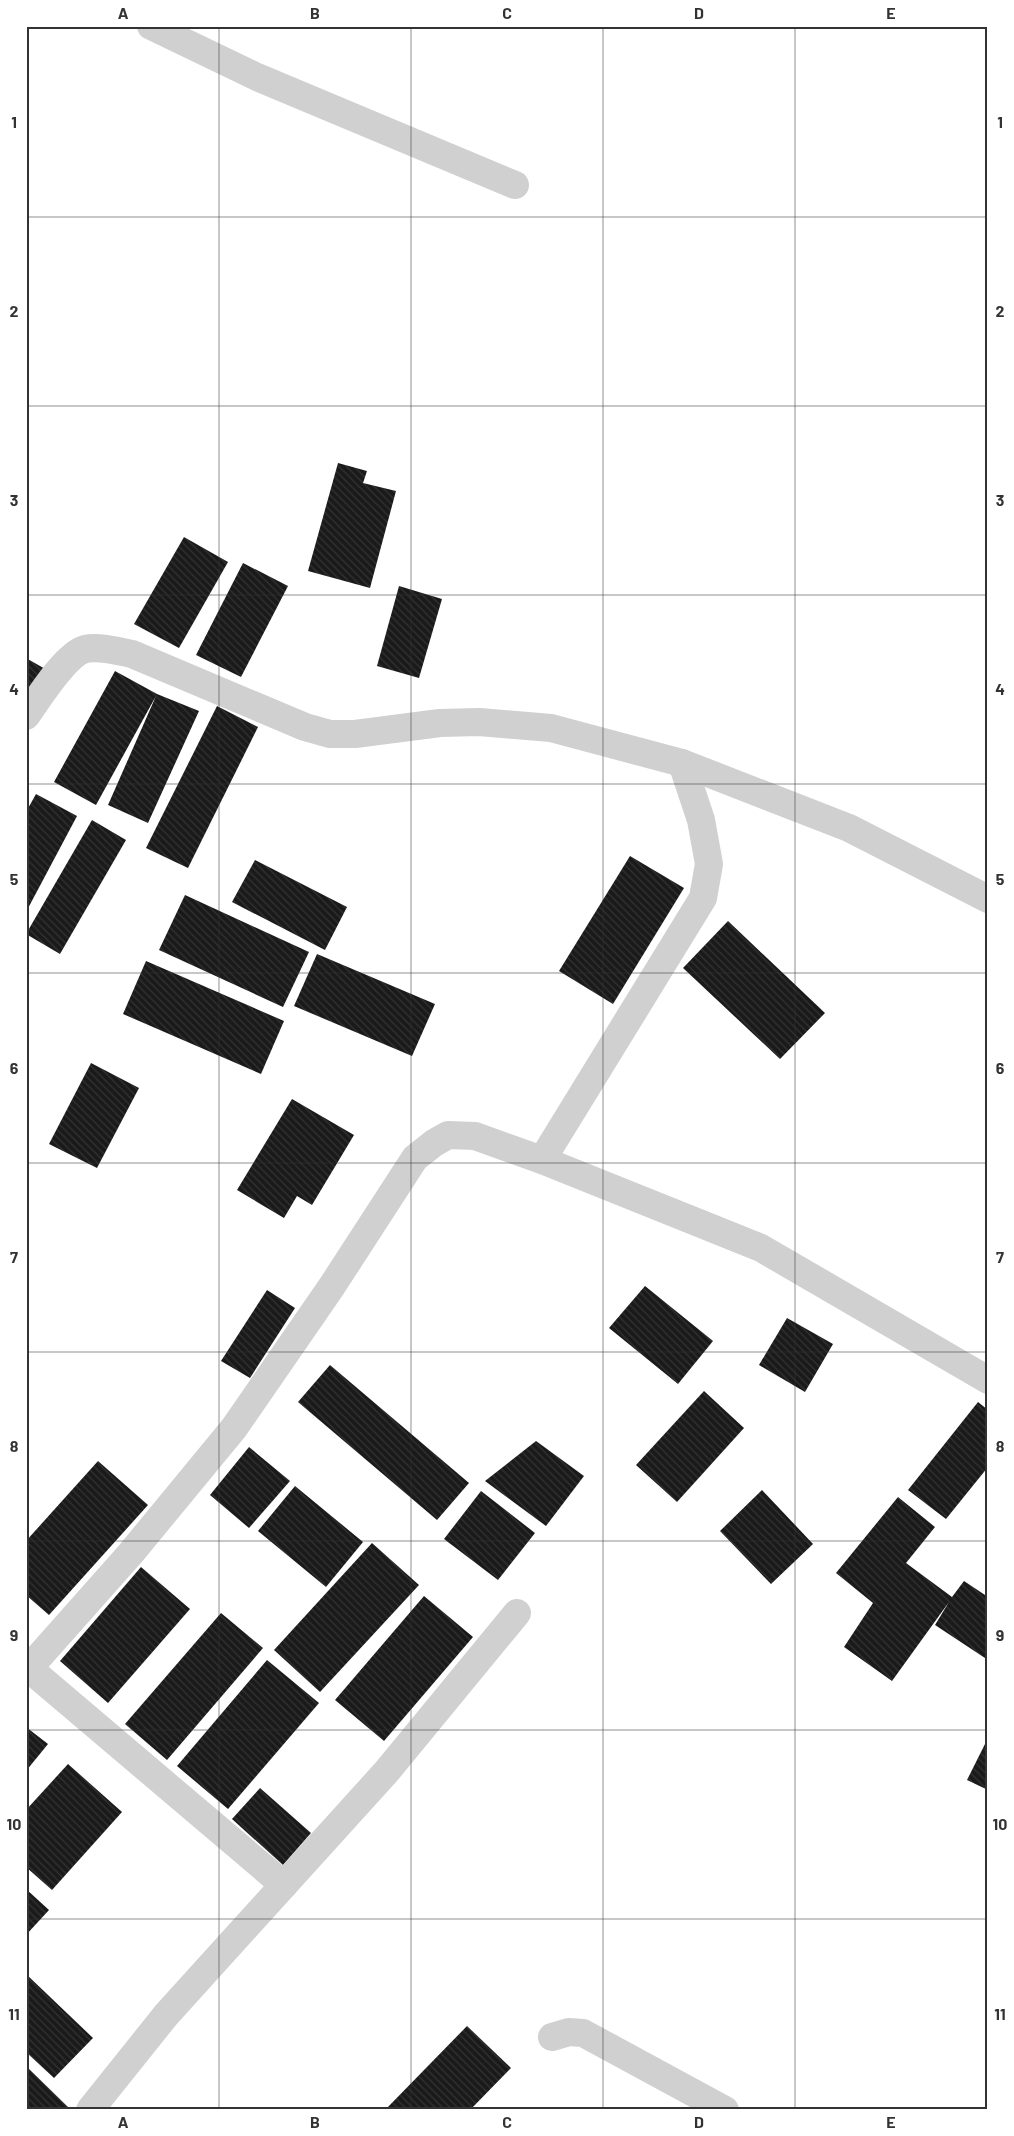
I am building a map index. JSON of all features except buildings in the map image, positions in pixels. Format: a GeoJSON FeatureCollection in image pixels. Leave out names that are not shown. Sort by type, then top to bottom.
{"type":"FeatureCollection","features":[{"type":"Feature","properties":{"kind":"street"},"geometry":{"type":"LineString","coordinates":[[150,26],[257,77],[515,185]]}},
{"type":"Feature","properties":{"kind":"street"},"geometry":{"type":"LineString","coordinates":[[26,716],[60,668],[84,650],[110,650],[132,654],[305,727],[330,734],[355,734],[440,723],[479,722],[551,728],[682,763],[849,828],[988,899]]}},
{"type":"Feature","properties":{"kind":"street"},"geometry":{"type":"LineString","coordinates":[[542,1160],[703,898],[710,864],[701,820],[682,763]]}},
{"type":"Feature","properties":{"kind":"street"},"geometry":{"type":"LineString","coordinates":[[284,1885],[28,1667],[131,1553],[234,1428],[332,1286],[415,1158],[434,1142],[448,1135],[475,1136],[542,1160],[761,1248],[988,1380]]}},
{"type":"Feature","properties":{"kind":"street"},"geometry":{"type":"LineString","coordinates":[[90,2110],[166,2016],[388,1771],[517,1613]]}},
{"type":"Feature","properties":{"kind":"street"},"geometry":{"type":"LineString","coordinates":[[552,2037],[569,2032],[583,2033],[725,2110]]}}]}
